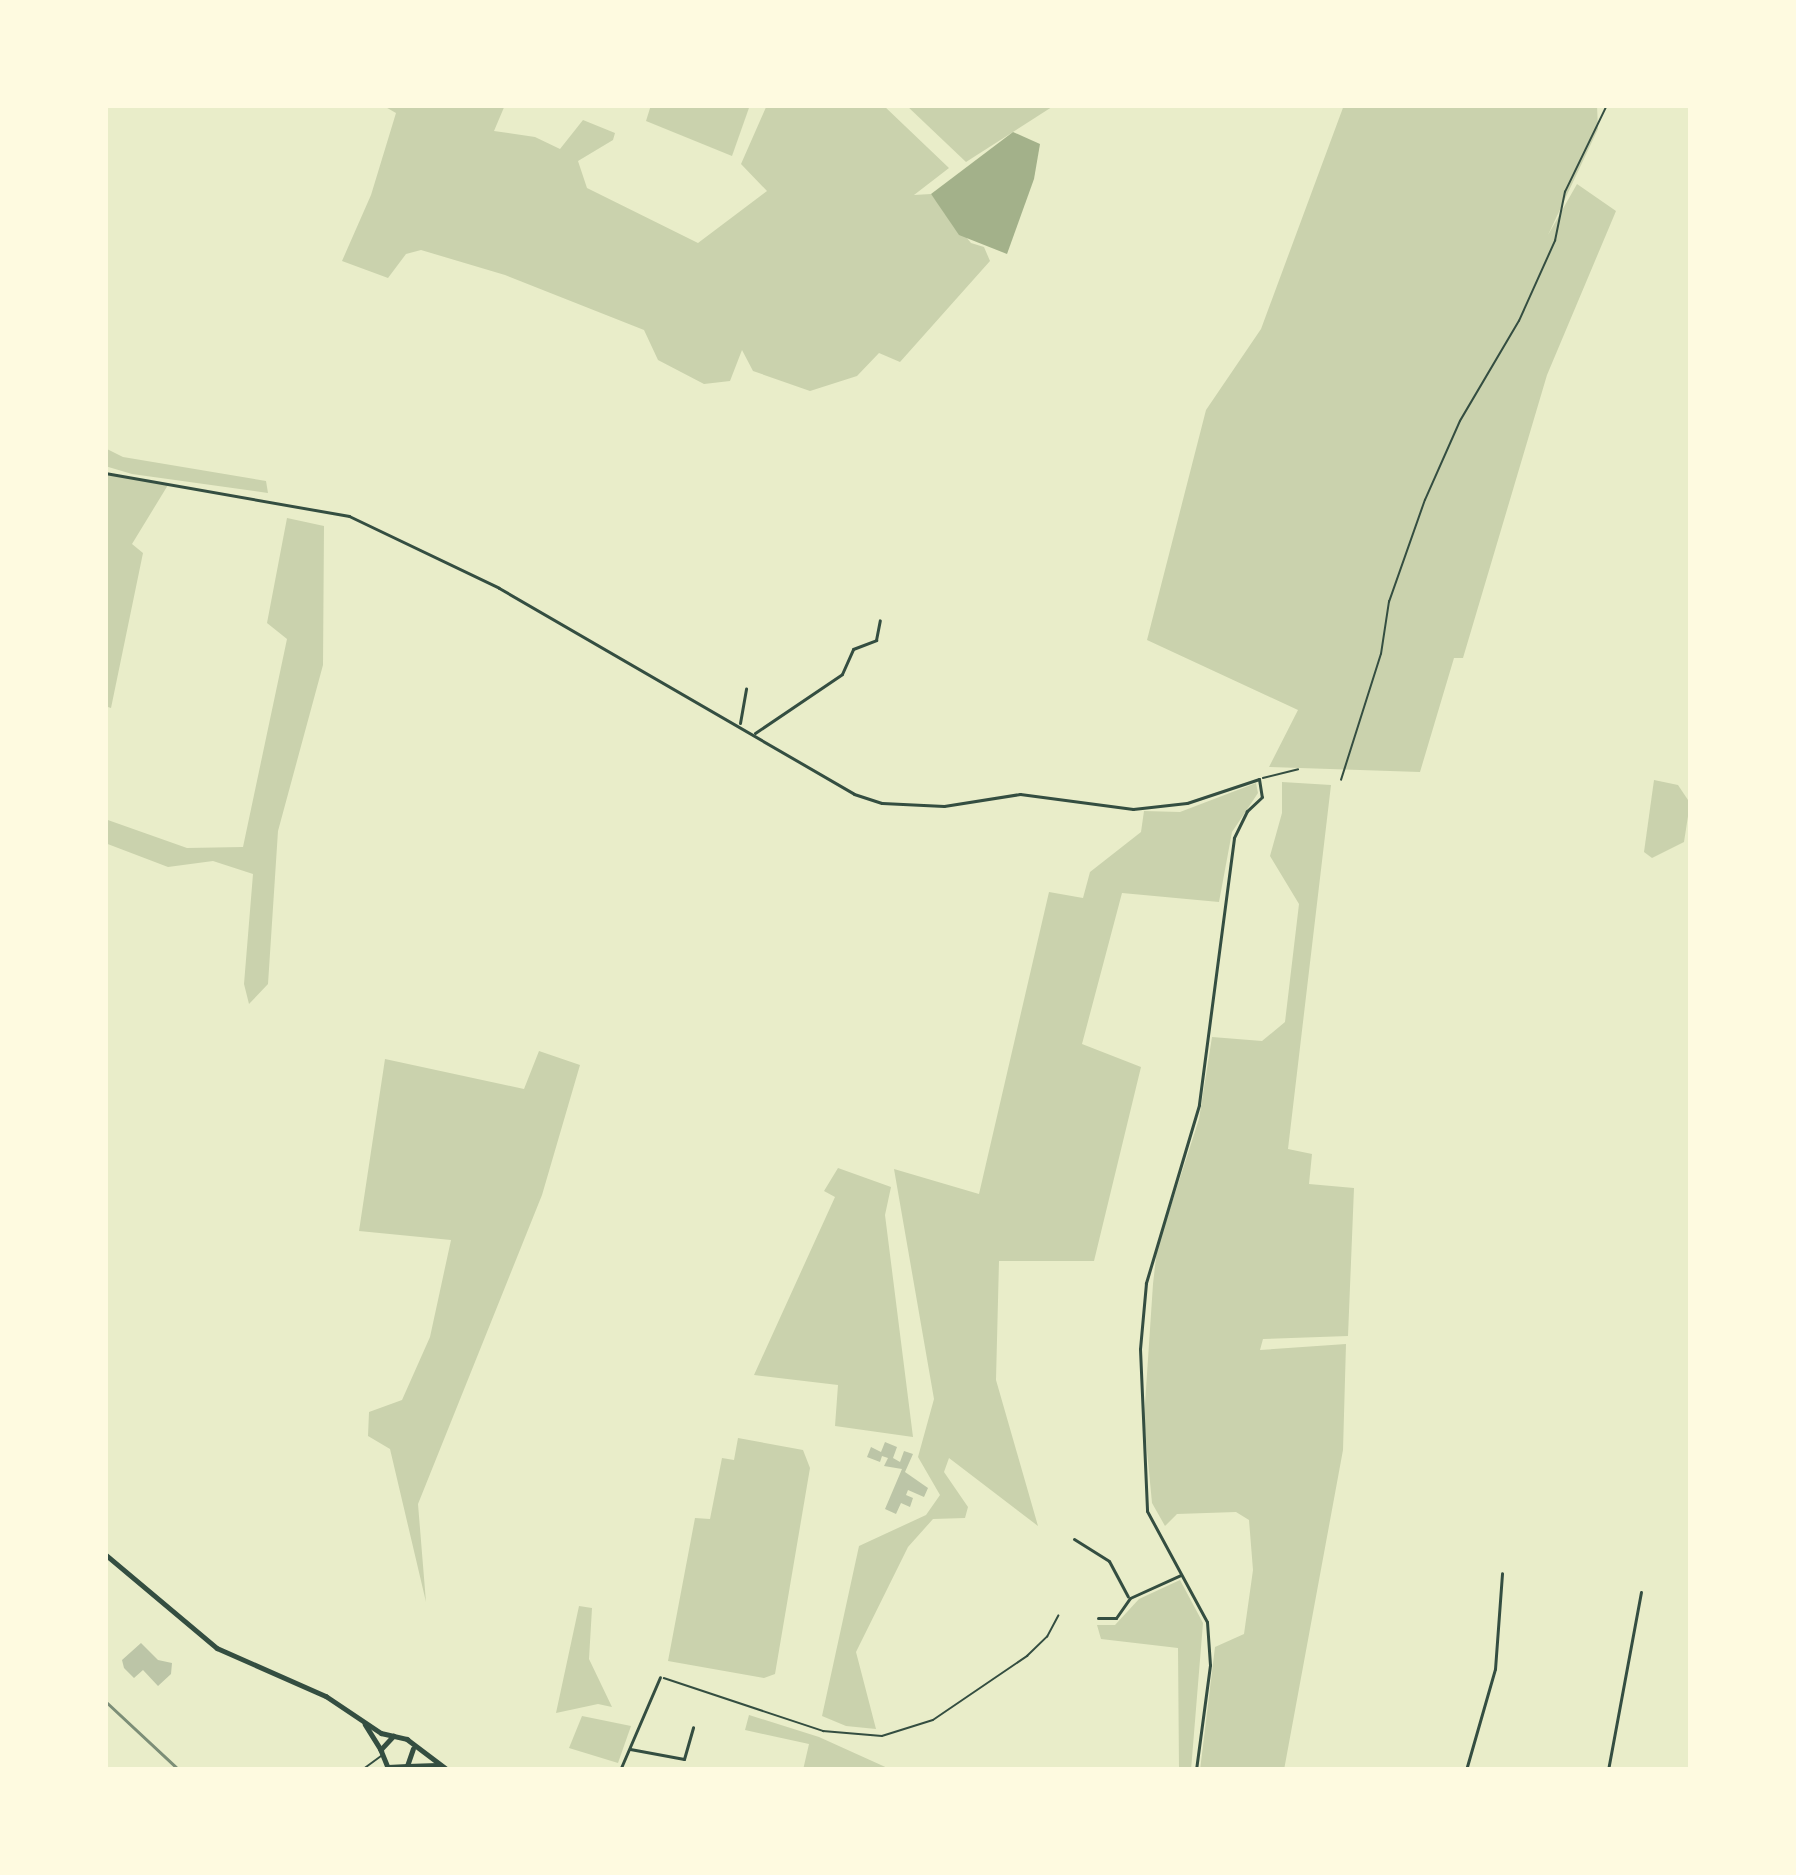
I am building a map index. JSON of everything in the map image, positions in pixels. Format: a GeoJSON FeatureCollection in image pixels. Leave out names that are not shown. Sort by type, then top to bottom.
{"type":"FeatureCollection","features":[{"type":"Feature","properties":{"kind":"main road"},"geometry":{"type":"LineString","coordinates":[[105,1554],[217,1648],[326,1696],[411,1743],[445,1768]]}},
{"type":"Feature","properties":{"kind":"main road"},"geometry":{"type":"LineString","coordinates":[[361,1719],[388,1766],[431,1762],[445,1768]]}},
{"type":"Feature","properties":{"kind":"main road"},"geometry":{"type":"LineString","coordinates":[[381,1753],[394,1736]]}},
{"type":"Feature","properties":{"kind":"main road"},"geometry":{"type":"LineString","coordinates":[[404,1768],[414,1756],[411,1743]]}},
{"type":"Feature","properties":{"kind":"street"},"geometry":{"type":"LineString","coordinates":[[105,473],[349,516],[500,588],[854,794],[919,807],[971,805],[1020,794],[1133,808],[1187,803],[1259,779],[1262,797],[1247,812],[1234,838],[1199,1105],[1168,1198],[1144,1305],[1139,1404],[1148,1511],[1207,1622],[1210,1665],[1196,1770]]}},
{"type":"Feature","properties":{"kind":"street"},"geometry":{"type":"LineString","coordinates":[[754,734],[842,674],[853,649],[876,640],[880,620]]}},
{"type":"Feature","properties":{"kind":"street"},"geometry":{"type":"LineString","coordinates":[[740,724],[746,689]]}},
{"type":"Feature","properties":{"kind":"street"},"geometry":{"type":"LineString","coordinates":[[1074,1539],[1109,1561],[1130,1598]]}},
{"type":"Feature","properties":{"kind":"street"},"geometry":{"type":"LineString","coordinates":[[1466,1770],[1496,1669],[1502,1573]]}},
{"type":"Feature","properties":{"kind":"street"},"geometry":{"type":"LineString","coordinates":[[1098,1618],[1116,1618],[1130,1598],[1183,1575]]}},
{"type":"Feature","properties":{"kind":"street"},"geometry":{"type":"LineString","coordinates":[[1608,1770],[1641,1592]]}},
{"type":"Feature","properties":{"kind":"street"},"geometry":{"type":"LineString","coordinates":[[620,1770],[660,1676]]}},
{"type":"Feature","properties":{"kind":"street"},"geometry":{"type":"LineString","coordinates":[[684,1770],[693,1726]]}},
{"type":"Feature","properties":{"kind":"street"},"geometry":{"type":"LineString","coordinates":[[629,1749],[685,1759]]}},
{"type":"Feature","properties":{"kind":"lane"},"geometry":{"type":"LineString","coordinates":[[1259,779],[1298,769]]}},
{"type":"Feature","properties":{"kind":"lane"},"geometry":{"type":"LineString","coordinates":[[660,1676],[824,1731],[882,1736],[932,1720],[1039,1646],[1058,1616]]}},
{"type":"Feature","properties":{"kind":"lane"},"geometry":{"type":"LineString","coordinates":[[362,1770],[381,1753]]}},
{"type":"Feature","properties":{"kind":"path"},"geometry":{"type":"LineString","coordinates":[[1341,779],[1381,654],[1389,602],[1425,500],[1460,421],[1519,321],[1555,241],[1565,192],[1606,105]]}},
{"type":"Feature","properties":{"kind":"shaded area"},"geometry":{"type":"Polygon","coordinates":[[[382,105],[505,105],[494,131],[535,137],[560,149],[583,120],[615,133],[613,140],[578,161],[587,188],[698,243],[767,191],[741,164],[767,105],[883,105],[949,168],[914,195],[931,194],[971,243],[984,247],[990,261],[900,362],[879,353],[857,376],[810,391],[753,371],[742,350],[730,381],[704,384],[658,360],[644,330],[505,275],[421,250],[406,254],[388,278],[342,261],[371,195],[396,113],[382,105]]]}},
{"type":"Feature","properties":{"kind":"shaded area"},"geometry":{"type":"Polygon","coordinates":[[[651,105],[750,105],[732,156],[646,121],[651,105]]]}},
{"type":"Feature","properties":{"kind":"shaded area"},"geometry":{"type":"Polygon","coordinates":[[[906,105],[1055,105],[966,162],[906,105]]]}},
{"type":"Feature","properties":{"kind":"shaded area"},"geometry":{"type":"Polygon","coordinates":[[[1344,105],[1597,105],[1598,129],[1548,235],[1577,184],[1616,211],[1547,375],[1463,658],[1454,658],[1420,772],[1269,767],[1298,710],[1147,640],[1206,410],[1261,329],[1344,105]]]}},
{"type":"Feature","properties":{"kind":"shaded area"},"geometry":{"type":"Polygon","coordinates":[[[1013,132],[1040,144],[1034,179],[1007,254],[959,235],[931,194],[1013,132]]]}},
{"type":"Feature","properties":{"kind":"shaded area"},"geometry":{"type":"Polygon","coordinates":[[[105,448],[123,457],[266,481],[268,493],[132,474],[105,466],[105,448]]]}},
{"type":"Feature","properties":{"kind":"shaded area"},"geometry":{"type":"Polygon","coordinates":[[[105,473],[168,485],[132,544],[143,553],[111,708],[105,706],[105,473]]]}},
{"type":"Feature","properties":{"kind":"shaded area"},"geometry":{"type":"Polygon","coordinates":[[[287,518],[324,526],[323,665],[278,831],[268,984],[249,1004],[244,984],[253,874],[213,861],[168,867],[105,843],[105,819],[187,848],[243,847],[287,639],[267,623],[287,518]]]}},
{"type":"Feature","properties":{"kind":"shaded area"},"geometry":{"type":"Polygon","coordinates":[[[1654,780],[1678,785],[1690,803],[1684,842],[1652,858],[1644,852],[1654,780]]]}},
{"type":"Feature","properties":{"kind":"shaded area"},"geometry":{"type":"Polygon","coordinates":[[[1282,782],[1331,785],[1288,1149],[1312,1154],[1309,1184],[1354,1188],[1348,1336],[1263,1339],[1260,1350],[1346,1344],[1343,1450],[1284,1770],[1200,1770],[1215,1647],[1244,1634],[1253,1570],[1249,1520],[1236,1512],[1177,1514],[1165,1526],[1152,1503],[1144,1419],[1153,1284],[1157,1249],[1199,1119],[1212,1037],[1262,1041],[1285,1022],[1299,904],[1270,856],[1282,813],[1282,782]]]}},
{"type":"Feature","properties":{"kind":"shaded area"},"geometry":{"type":"Polygon","coordinates":[[[1256,783],[1258,793],[1232,832],[1219,902],[1122,893],[1082,1044],[1141,1067],[1094,1261],[999,1261],[996,1380],[1038,1526],[949,1458],[944,1472],[968,1507],[965,1518],[933,1519],[908,1547],[856,1652],[876,1729],[846,1726],[822,1716],[859,1546],[926,1515],[940,1495],[918,1457],[934,1399],[894,1169],[979,1194],[1049,892],[1083,898],[1090,872],[1141,832],[1144,811],[1180,812],[1256,783]]]}},
{"type":"Feature","properties":{"kind":"shaded area"},"geometry":{"type":"Polygon","coordinates":[[[539,1051],[580,1065],[542,1195],[418,1504],[426,1602],[390,1449],[368,1436],[369,1412],[402,1400],[430,1337],[451,1240],[359,1231],[385,1059],[524,1089],[539,1051]]]}},
{"type":"Feature","properties":{"kind":"shaded area"},"geometry":{"type":"Polygon","coordinates":[[[838,1168],[891,1187],[885,1215],[913,1437],[835,1426],[838,1385],[754,1375],[835,1197],[824,1191],[838,1168]]]}},
{"type":"Feature","properties":{"kind":"shaded area"},"geometry":{"type":"Polygon","coordinates":[[[738,1438],[803,1450],[810,1468],[775,1674],[764,1678],[668,1661],[695,1518],[710,1519],[722,1458],[734,1460],[738,1438]]]}},
{"type":"Feature","properties":{"kind":"shaded area"},"geometry":{"type":"Polygon","coordinates":[[[1180,1580],[1203,1623],[1191,1770],[1179,1770],[1178,1648],[1101,1639],[1097,1625],[1115,1625],[1139,1599],[1180,1580]]]}},
{"type":"Feature","properties":{"kind":"shaded area"},"geometry":{"type":"Polygon","coordinates":[[[579,1606],[592,1608],[589,1659],[612,1707],[598,1704],[556,1713],[579,1606]]]}},
{"type":"Feature","properties":{"kind":"shaded area"},"geometry":{"type":"Polygon","coordinates":[[[749,1715],[819,1737],[892,1770],[803,1770],[809,1744],[745,1730],[749,1715]]]}},
{"type":"Feature","properties":{"kind":"shaded area"},"geometry":{"type":"Polygon","coordinates":[[[582,1716],[631,1726],[618,1763],[569,1748],[582,1716]]]}},
{"type":"Feature","properties":{"kind":"building"},"geometry":{"type":"Polygon","coordinates":[[[885,1442],[897,1447],[893,1458],[900,1462],[904,1451],[913,1454],[905,1472],[928,1488],[924,1497],[908,1490],[906,1495],[913,1498],[910,1507],[901,1503],[896,1514],[885,1509],[902,1469],[884,1466],[888,1458],[882,1456],[880,1462],[867,1457],[871,1447],[881,1452],[885,1442]]]}},
{"type":"Feature","properties":{"kind":"building"},"geometry":{"type":"Polygon","coordinates":[[[141,1643],[158,1660],[172,1663],[171,1674],[158,1686],[143,1670],[134,1678],[124,1668],[122,1660],[141,1643]]]}},
{"type":"Feature","properties":{"kind":"railway"},"geometry":{"type":"LineString","coordinates":[[105,1701],[179,1770]]}}]}
